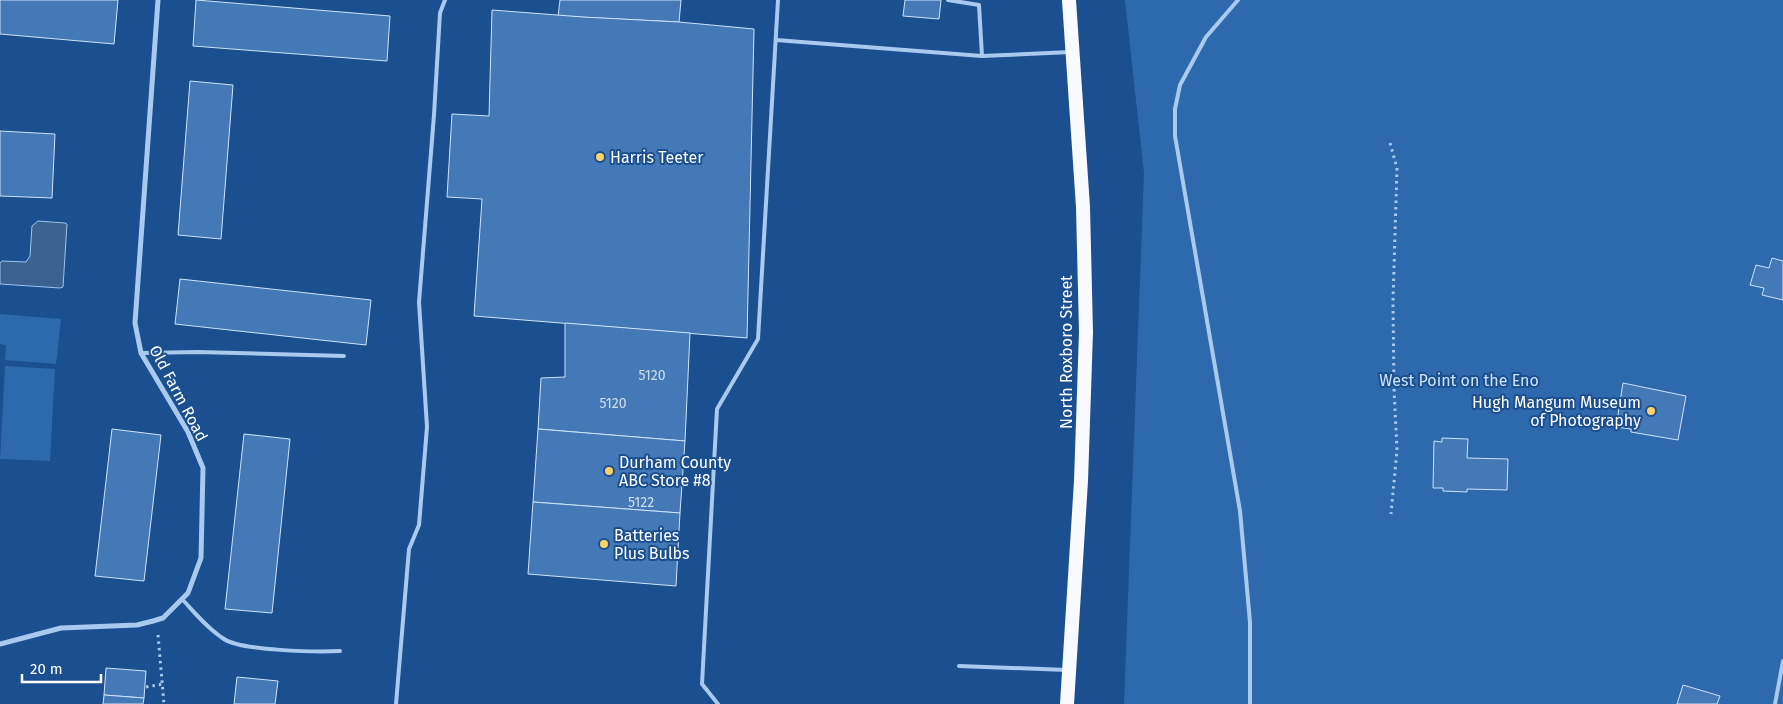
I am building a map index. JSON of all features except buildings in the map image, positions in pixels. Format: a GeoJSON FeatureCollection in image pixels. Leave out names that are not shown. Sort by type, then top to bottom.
{"type":"FeatureCollection","features":[{"type":"Feature","properties":{"kind":"highway","name":"North Roxboro Street"},"geometry":{"type":"LineString","coordinates":[[1067,704],[1081,481],[1086,332],[1083,207],[1069,0]]}},
{"type":"Feature","properties":{"kind":"street","name":"Old Farm Road"},"geometry":{"type":"LineString","coordinates":[[0,644],[61,628],[137,625],[163,618],[188,593],[201,558],[203,468],[188,432],[141,353],[136,323],[158,0]]}},
{"type":"Feature","properties":{"kind":"lane"},"geometry":{"type":"LineString","coordinates":[[396,704],[409,549],[419,525],[427,427],[418,302],[434,115],[440,13],[445,0]]}},
{"type":"Feature","properties":{"kind":"lane"},"geometry":{"type":"LineString","coordinates":[[718,704],[702,684],[718,409],[758,339],[778,0]]}},
{"type":"Feature","properties":{"kind":"lane"},"geometry":{"type":"LineString","coordinates":[[948,0],[979,5],[982,56]]}},
{"type":"Feature","properties":{"kind":"lane"},"geometry":{"type":"LineString","coordinates":[[1238,0],[1206,36],[1180,85],[1175,109],[1175,136],[1240,511],[1250,622],[1250,704]]}},
{"type":"Feature","properties":{"kind":"lane"},"geometry":{"type":"LineString","coordinates":[[776,40],[982,56],[1073,52]]}},
{"type":"Feature","properties":{"kind":"lane"},"geometry":{"type":"LineString","coordinates":[[141,353],[198,352],[344,356]]}},
{"type":"Feature","properties":{"kind":"lane"},"geometry":{"type":"LineString","coordinates":[[182,599],[225,640],[238,645],[316,652],[340,651]]}},
{"type":"Feature","properties":{"kind":"lane"},"geometry":{"type":"LineString","coordinates":[[1775,704],[1783,662]]}},
{"type":"Feature","properties":{"kind":"lane"},"geometry":{"type":"LineString","coordinates":[[959,666],[1069,671]]}},
{"type":"Feature","properties":{"kind":"path"},"geometry":{"type":"LineString","coordinates":[[1390,143],[1397,168],[1393,300],[1397,450],[1391,514]]}},
{"type":"Feature","properties":{"kind":"path"},"geometry":{"type":"LineString","coordinates":[[154,621],[158,630],[164,704]]}},
{"type":"Feature","properties":{"kind":"path"},"geometry":{"type":"LineString","coordinates":[[146,687],[163,684]]}},
{"type":"Feature","properties":{"kind":"green space","name":"West Point on the Eno"},"geometry":{"type":"Polygon","coordinates":[[[1125,0],[1783,0],[1783,704],[1124,704],[1144,173],[1125,0]]]}},
{"type":"Feature","properties":{"kind":"green space"},"geometry":{"type":"Polygon","coordinates":[[[0,314],[61,319],[56,364],[5,360],[6,345],[0,344],[0,314]]]}},
{"type":"Feature","properties":{"kind":"green space"},"geometry":{"type":"Polygon","coordinates":[[[5,366],[55,369],[50,461],[0,459],[5,366]]]}},
{"type":"Feature","properties":{"kind":"shaded area"},"geometry":{"type":"Polygon","coordinates":[[[38,221],[67,224],[63,287],[0,284],[0,263],[2,261],[26,262],[30,256],[32,226],[38,221]]]}},
{"type":"Feature","properties":{"kind":"place","name":"Harris Teeter"},"geometry":{"type":"Point","coordinates":[600,157]}},
{"type":"Feature","properties":{"kind":"place","name":"Hugh Mangum Museum of Photography"},"geometry":{"type":"Point","coordinates":[1651,411]}},
{"type":"Feature","properties":{"kind":"place","name":"Durham County ABC Store #8"},"geometry":{"type":"Point","coordinates":[609,471]}},
{"type":"Feature","properties":{"kind":"place","name":"Batteries Plus Bulbs"},"geometry":{"type":"Point","coordinates":[604,544]}}]}
